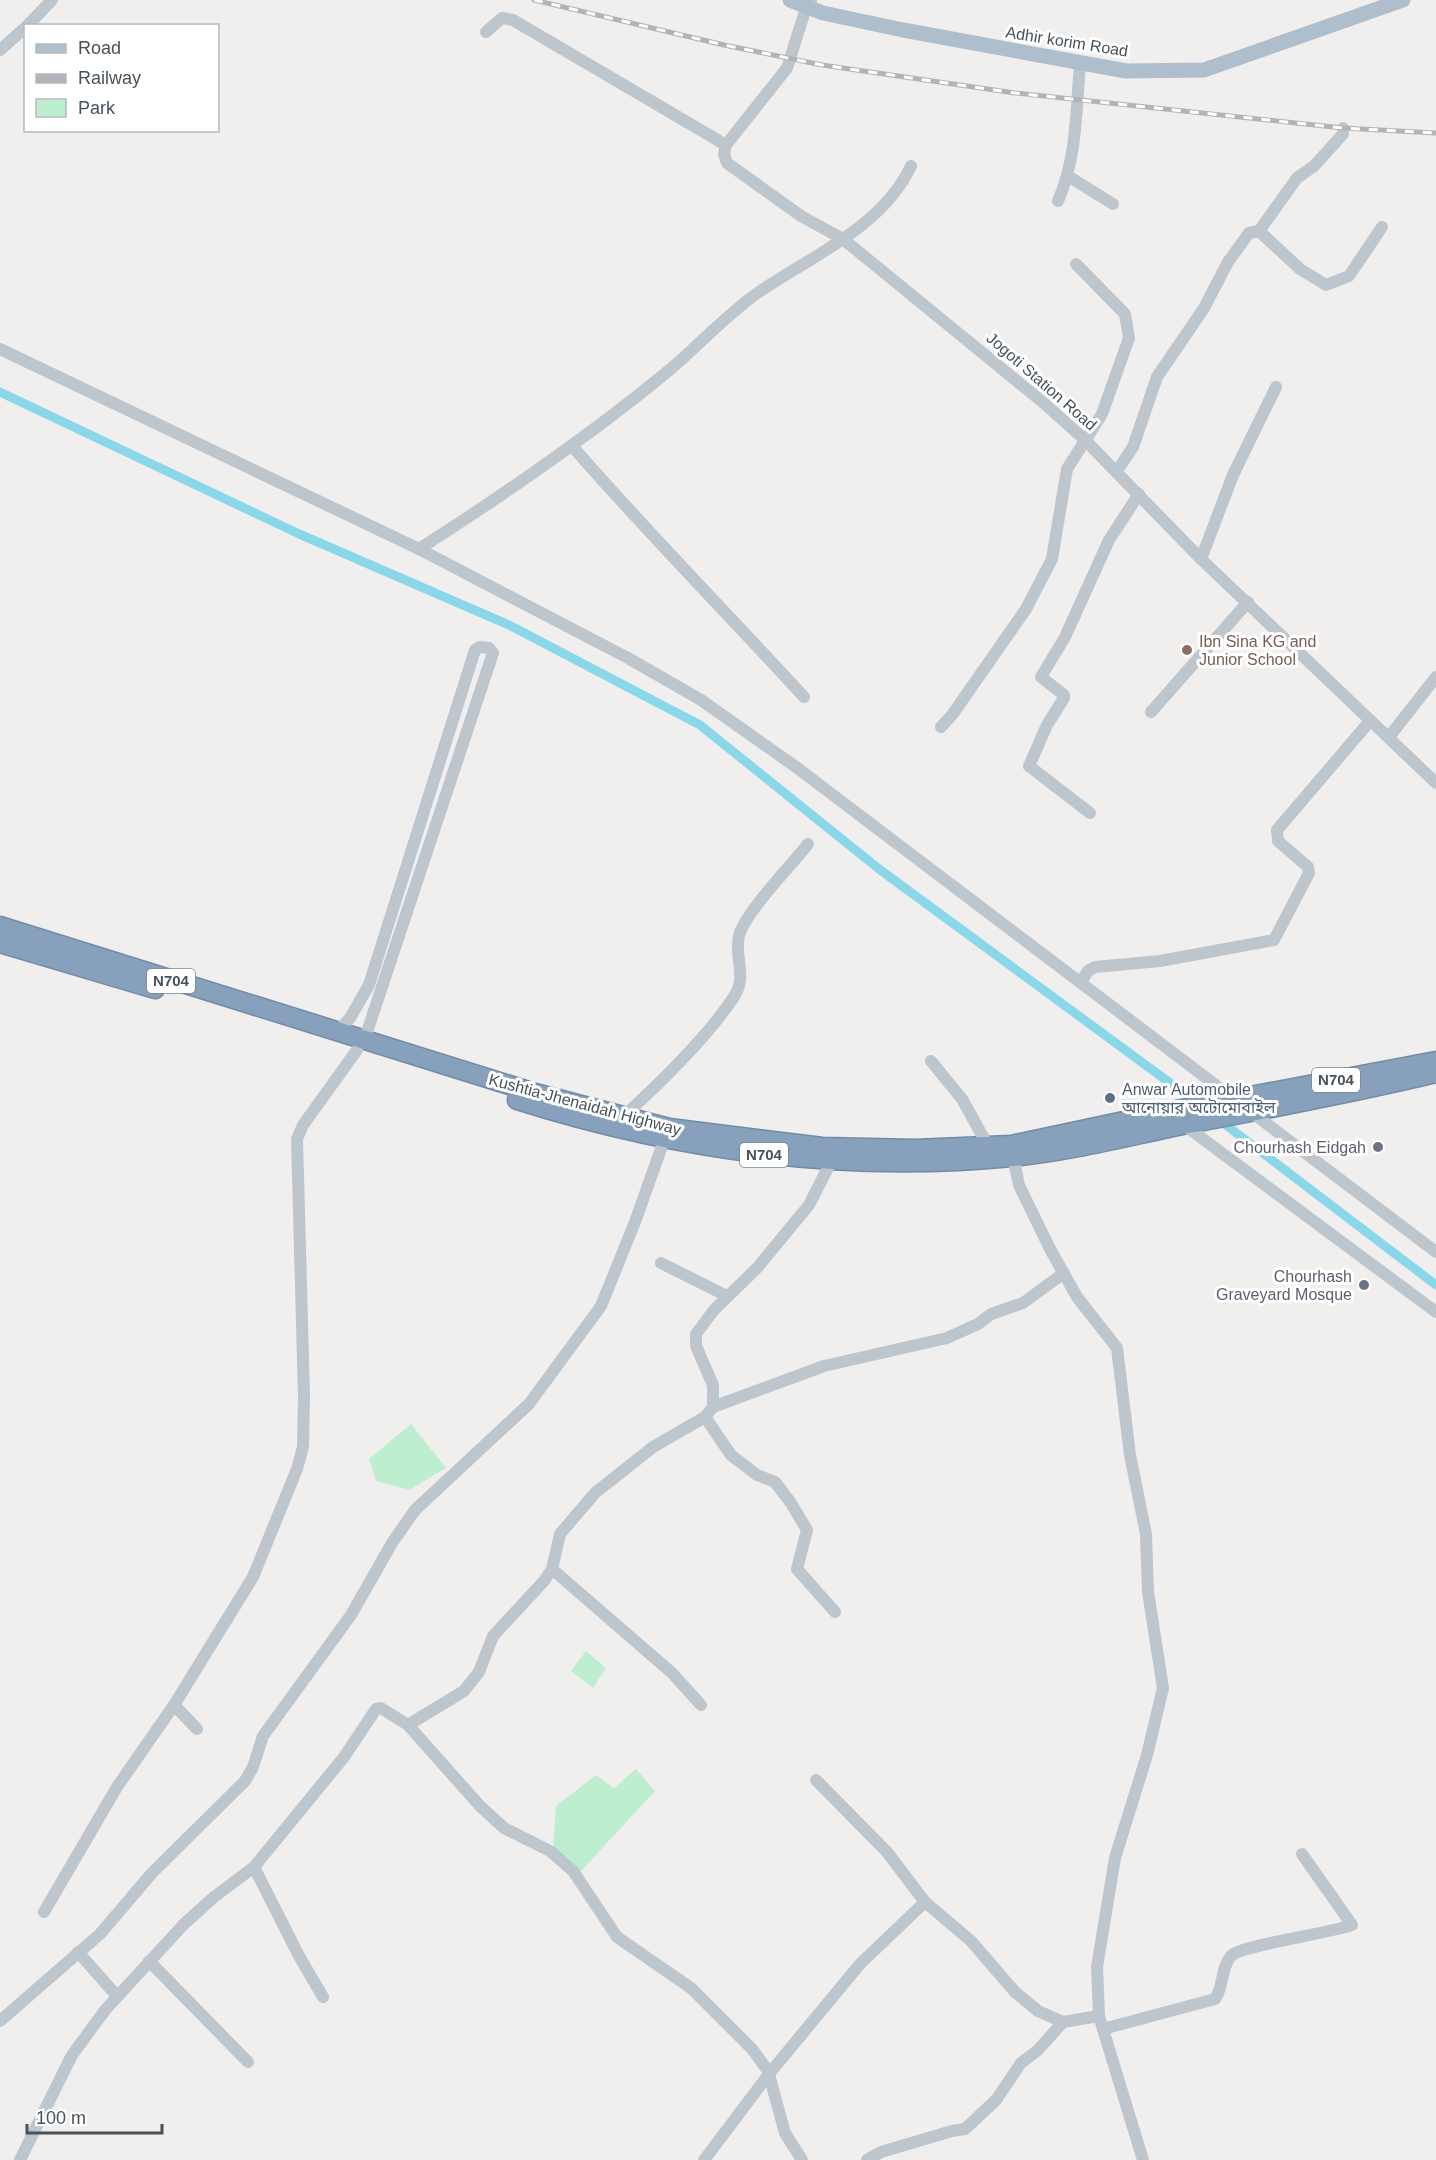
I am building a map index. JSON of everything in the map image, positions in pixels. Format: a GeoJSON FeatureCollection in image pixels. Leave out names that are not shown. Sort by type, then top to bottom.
{"type":"FeatureCollection","features":[{"type":"Feature","properties":{"kind":"highway","name":"Kushtia-Jhenaidah Highway"},"geometry":{"type":"LineString","coordinates":[[0,926],[349,1041],[535,1106],[667,1134],[726,1143],[914,1162],[1012,1151],[1081,1147],[1185,1125],[1243,1108],[1416,1071],[1436,1061]]}},
{"type":"Feature","properties":{"kind":"highway","name":"Kushtia-Jhenaidah Highway"},"geometry":{"type":"LineString","coordinates":[[0,943],[623,1117],[667,1134]]}},
{"type":"Feature","properties":{"kind":"highway","name":"Kushtia-Jhenaidah Highway"},"geometry":{"type":"LineString","coordinates":[[1416,1071],[1436,1073]]}},
{"type":"Feature","properties":{"kind":"highway","name":"Kushtia-Jhenaidah Highway"},"geometry":{"type":"LineString","coordinates":[[835,1154],[987,1144],[1012,1151],[1171,1111],[1243,1108]]}},
{"type":"Feature","properties":{"kind":"main road","name":"Adhir korim Road"},"geometry":{"type":"LineString","coordinates":[[790,0],[1080,64],[1126,71],[1204,70],[1403,0]]}},
{"type":"Feature","properties":{"kind":"street"},"geometry":{"type":"LineString","coordinates":[[28,24],[52,0]]}},
{"type":"Feature","properties":{"kind":"street"},"geometry":{"type":"LineString","coordinates":[[486,32],[502,18],[513,20],[726,145],[787,68],[808,4]]}},
{"type":"Feature","properties":{"kind":"street"},"geometry":{"type":"LineString","coordinates":[[0,50],[24,28]]}},
{"type":"Feature","properties":{"kind":"street"},"geometry":{"type":"LineString","coordinates":[[1058,201],[1068,176],[1073,148],[1080,64]]}},
{"type":"Feature","properties":{"kind":"street"},"geometry":{"type":"LineString","coordinates":[[1117,471],[1136,440],[1157,377],[1204,308],[1228,262],[1249,233],[1259,231],[1297,178],[1314,166],[1343,134],[1343,128]]}},
{"type":"Feature","properties":{"kind":"street","name":"Jogoti Station Road"},"geometry":{"type":"LineString","coordinates":[[726,145],[724,154],[727,163],[801,216],[843,239],[898,282],[1084,439],[1201,559],[1436,783]]}},
{"type":"Feature","properties":{"kind":"street"},"geometry":{"type":"LineString","coordinates":[[419,549],[521,484],[668,371],[755,295],[843,239],[887,202],[904,182],[911,166]]}},
{"type":"Feature","properties":{"kind":"street"},"geometry":{"type":"LineString","coordinates":[[1068,176],[1113,204]]}},
{"type":"Feature","properties":{"kind":"street"},"geometry":{"type":"LineString","coordinates":[[1259,231],[1300,269],[1326,285],[1349,276],[1382,227]]}},
{"type":"Feature","properties":{"kind":"street"},"geometry":{"type":"LineString","coordinates":[[941,727],[952,715],[1026,609],[1052,559],[1067,469],[1102,414],[1129,338],[1125,315],[1076,264]]}},
{"type":"Feature","properties":{"kind":"street"},"geometry":{"type":"LineString","coordinates":[[1,348],[419,549],[628,658],[701,700],[796,767],[1436,1252]]}},
{"type":"Feature","properties":{"kind":"street"},"geometry":{"type":"LineString","coordinates":[[1201,559],[1233,475],[1276,387]]}},
{"type":"Feature","properties":{"kind":"street"},"geometry":{"type":"LineString","coordinates":[[572,446],[635,519],[711,596],[804,697]]}},
{"type":"Feature","properties":{"kind":"street"},"geometry":{"type":"LineString","coordinates":[[1090,813],[1029,766],[1047,725],[1064,698],[1064,695],[1041,677],[1065,637],[1109,540],[1139,494]]}},
{"type":"Feature","properties":{"kind":"street"},"geometry":{"type":"LineString","coordinates":[[1151,712],[1248,602]]}},
{"type":"Feature","properties":{"kind":"street"},"geometry":{"type":"LineString","coordinates":[[45,1912],[117,1787],[174,1705],[253,1577],[303,1447],[297,1139],[349,1041],[493,653],[489,648],[480,647],[475,650],[369,985],[350,1018],[349,1041]]}},
{"type":"Feature","properties":{"kind":"street"},"geometry":{"type":"LineString","coordinates":[[1389,737],[1436,676]]}},
{"type":"Feature","properties":{"kind":"street"},"geometry":{"type":"LineString","coordinates":[[1081,982],[1088,971],[1095,967],[1160,961],[1274,940],[1309,873],[1308,867],[1278,842],[1277,830],[1370,721]]}},
{"type":"Feature","properties":{"kind":"street"},"geometry":{"type":"LineString","coordinates":[[623,1117],[673,1067],[736,994],[741,980],[739,936],[749,916],[808,844]]}},
{"type":"Feature","properties":{"kind":"street"},"geometry":{"type":"LineString","coordinates":[[931,1061],[962,1099],[987,1144]]}},
{"type":"Feature","properties":{"kind":"street"},"geometry":{"type":"LineString","coordinates":[[1185,1125],[1436,1312]]}},
{"type":"Feature","properties":{"kind":"street"},"geometry":{"type":"LineString","coordinates":[[0,2021],[100,1934],[152,1873],[245,1781],[253,1767],[263,1736],[351,1615],[392,1543],[415,1510],[529,1404],[601,1306],[667,1134]]}},
{"type":"Feature","properties":{"kind":"street"},"geometry":{"type":"LineString","coordinates":[[1012,1151],[1020,1185],[1064,1273],[1077,1297],[1117,1348],[1130,1455],[1146,1534],[1148,1592],[1163,1685],[1150,1744],[1115,1858],[1097,1967],[1099,2016],[1143,2160]]}},
{"type":"Feature","properties":{"kind":"street"},"geometry":{"type":"LineString","coordinates":[[835,1154],[809,1205],[757,1268],[701,1324],[696,1334],[696,1346],[713,1385],[709,1412],[731,1455],[758,1475],[775,1482],[791,1503],[807,1530],[797,1569],[835,1612]]}},
{"type":"Feature","properties":{"kind":"street"},"geometry":{"type":"LineString","coordinates":[[661,1263],[727,1296]]}},
{"type":"Feature","properties":{"kind":"street"},"geometry":{"type":"LineString","coordinates":[[408,1725],[464,1691],[478,1672],[493,1636],[552,1569],[560,1534],[595,1493],[652,1447],[709,1412],[824,1366],[947,1338],[978,1324],[991,1314],[1023,1304],[1064,1273]]}},
{"type":"Feature","properties":{"kind":"street"},"geometry":{"type":"LineString","coordinates":[[552,1569],[672,1673],[701,1705]]}},
{"type":"Feature","properties":{"kind":"street"},"geometry":{"type":"LineString","coordinates":[[174,1705],[197,1729]]}},
{"type":"Feature","properties":{"kind":"street"},"geometry":{"type":"LineString","coordinates":[[20,2160],[72,2055],[117,1996],[214,1897],[254,1867],[344,1758],[376,1709],[381,1708],[408,1725],[441,1764],[504,1828],[550,1851],[573,1871],[616,1937],[691,1988],[752,2049],[770,2074],[785,2133],[801,2160]]}},
{"type":"Feature","properties":{"kind":"street"},"geometry":{"type":"LineString","coordinates":[[816,1780],[887,1852],[925,1902],[971,1941],[1015,1992],[1038,2011],[1063,2022],[1099,2016]]}},
{"type":"Feature","properties":{"kind":"street"},"geometry":{"type":"LineString","coordinates":[[1103,2029],[1215,1999],[1221,1991],[1226,1964],[1239,1950],[1331,1933],[1352,1925],[1302,1854]]}},
{"type":"Feature","properties":{"kind":"street"},"geometry":{"type":"LineString","coordinates":[[254,1867],[299,1956],[323,1996]]}},
{"type":"Feature","properties":{"kind":"street"},"geometry":{"type":"LineString","coordinates":[[704,2160],[770,2074],[860,1965],[925,1902]]}},
{"type":"Feature","properties":{"kind":"street"},"geometry":{"type":"LineString","coordinates":[[78,1952],[117,1996]]}},
{"type":"Feature","properties":{"kind":"street"},"geometry":{"type":"LineString","coordinates":[[149,1961],[248,2062]]}},
{"type":"Feature","properties":{"kind":"street"},"geometry":{"type":"LineString","coordinates":[[867,2160],[881,2152],[965,2129],[996,2100],[1021,2062],[1038,2050],[1063,2022]]}},
{"type":"Feature","properties":{"kind":"green space"},"geometry":{"type":"Polygon","coordinates":[[[411,1424],[446,1468],[409,1490],[376,1481],[369,1459],[411,1424]]]}},
{"type":"Feature","properties":{"kind":"green space"},"geometry":{"type":"Polygon","coordinates":[[[586,1651],[606,1668],[593,1688],[571,1671],[586,1651]]]}},
{"type":"Feature","properties":{"kind":"green space"},"geometry":{"type":"Polygon","coordinates":[[[636,1769],[655,1791],[580,1872],[553,1848],[556,1806],[596,1775],[614,1788],[636,1769]]]}},
{"type":"Feature","properties":{"kind":"waterway"},"geometry":{"type":"LineString","coordinates":[[0,392],[297,533],[509,625],[700,725],[879,869],[1200,1105]]}},
{"type":"Feature","properties":{"kind":"waterway"},"geometry":{"type":"LineString","coordinates":[[1218,1119],[1436,1285]]}},
{"type":"Feature","properties":{"kind":"railway"},"geometry":{"type":"LineString","coordinates":[[534,0],[724,45],[822,65],[1015,93],[1343,128],[1436,133]]}},
{"type":"Feature","properties":{"kind":"place","name":"Ibn Sina KG and Junior School"},"geometry":{"type":"Point","coordinates":[1187,650]}},
{"type":"Feature","properties":{"kind":"place","name":"Anwar Automobile আনোয়ার অটোমোবাইল"},"geometry":{"type":"Point","coordinates":[1110,1098]}},
{"type":"Feature","properties":{"kind":"place","name":"Chourhash Eidgah"},"geometry":{"type":"Point","coordinates":[1378,1147]}},
{"type":"Feature","properties":{"kind":"place","name":"Chourhash Graveyard Mosque"},"geometry":{"type":"Point","coordinates":[1364,1285]}}]}
